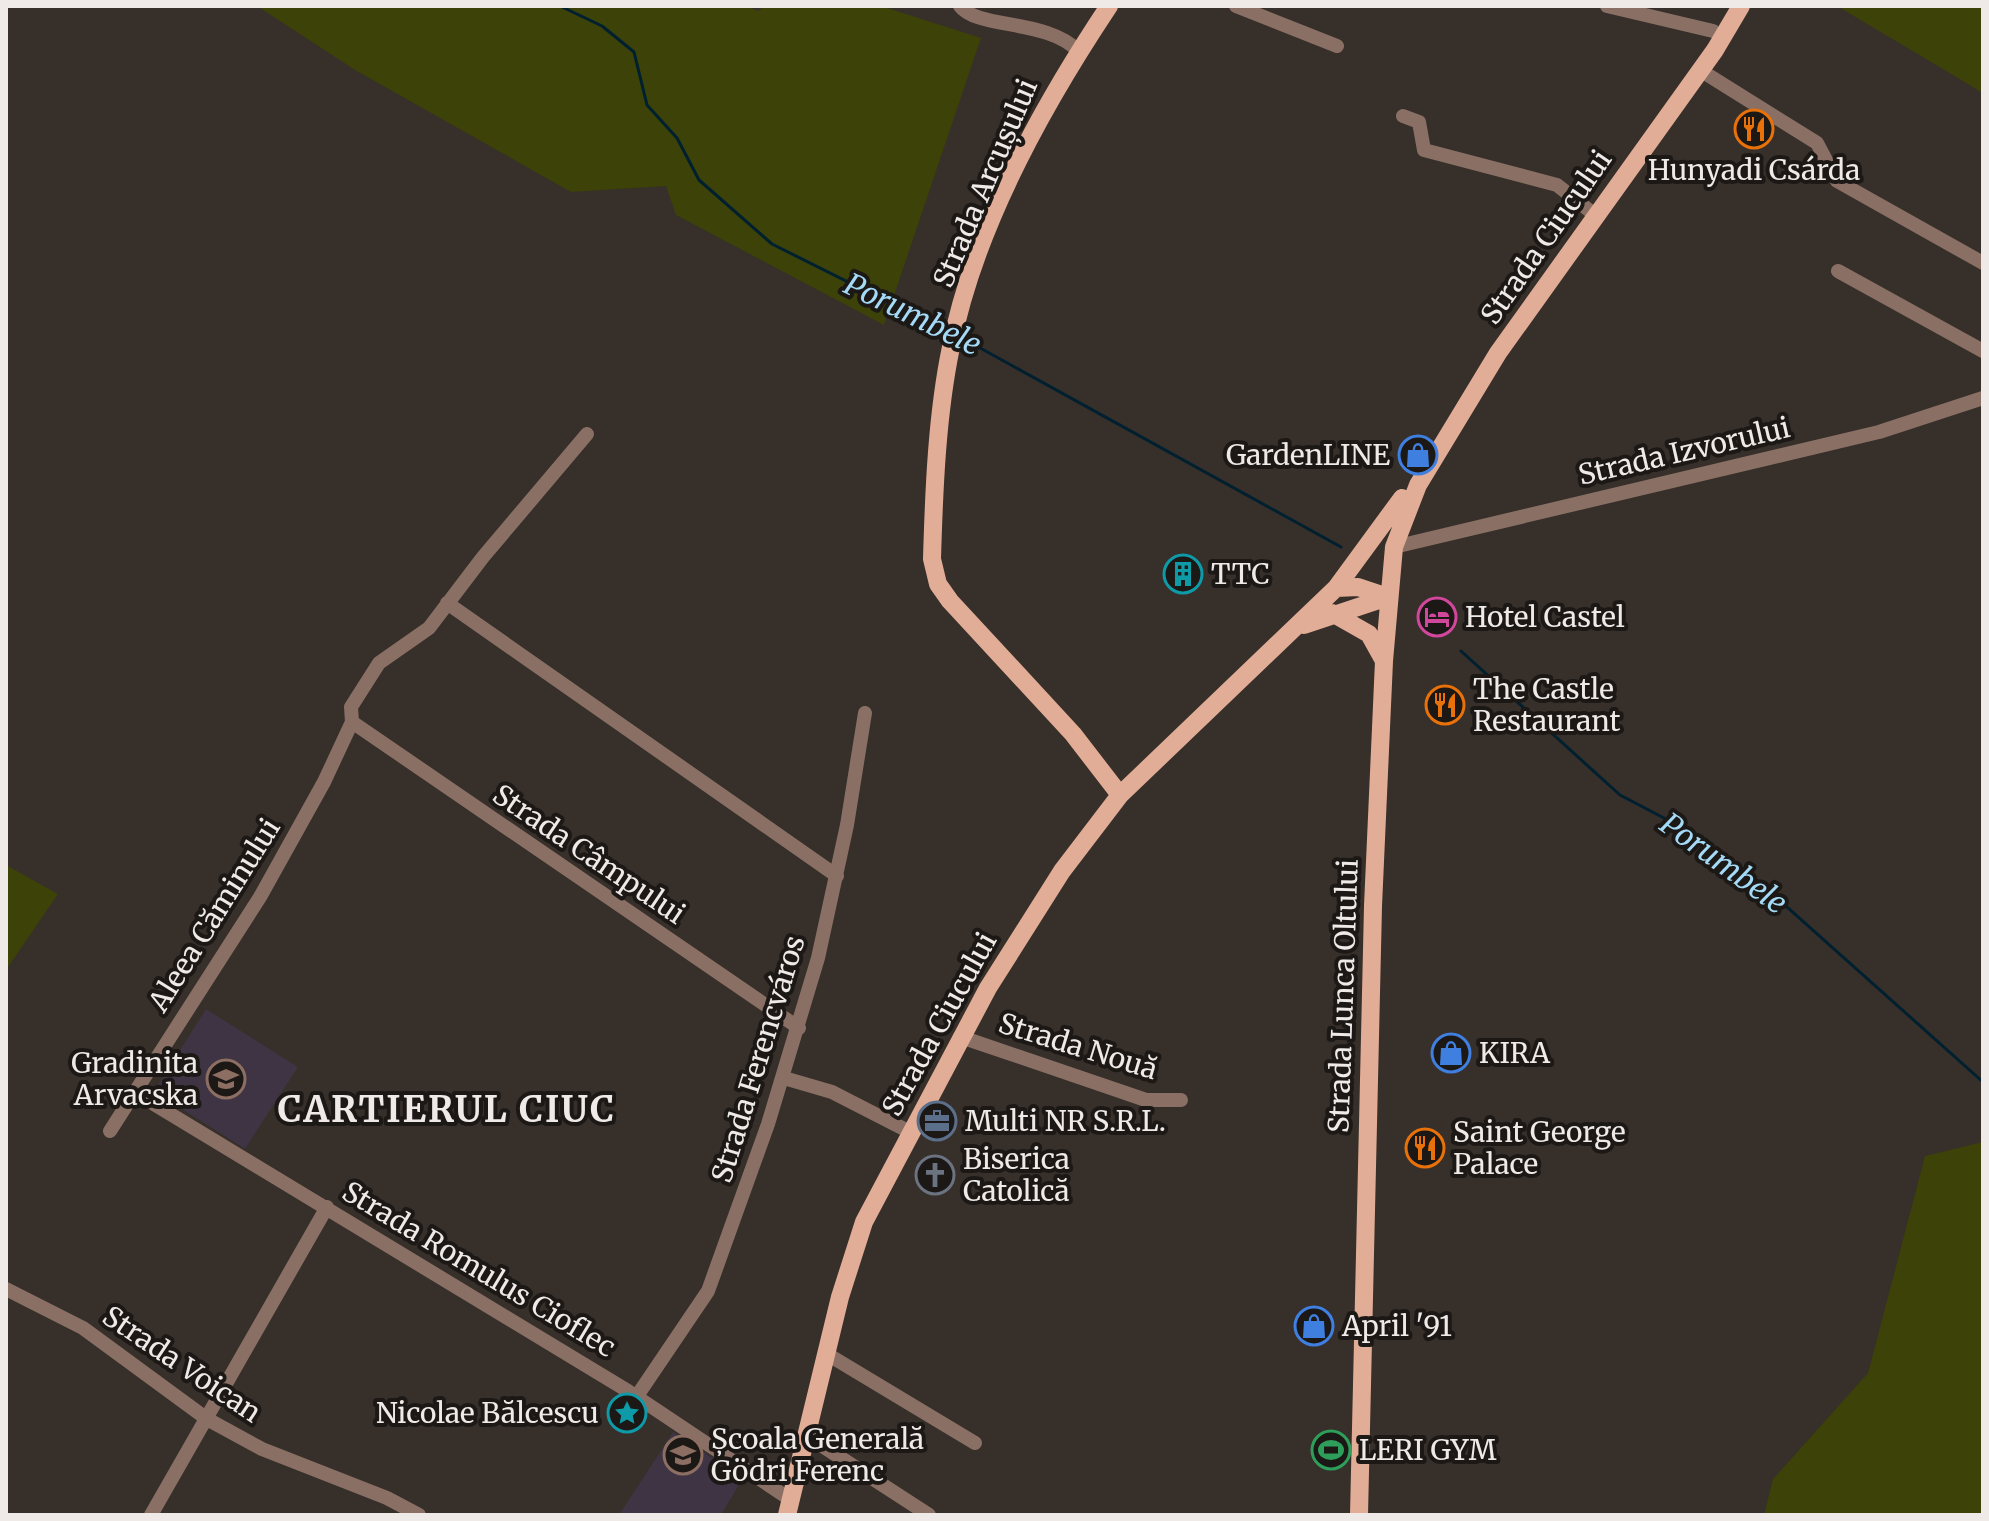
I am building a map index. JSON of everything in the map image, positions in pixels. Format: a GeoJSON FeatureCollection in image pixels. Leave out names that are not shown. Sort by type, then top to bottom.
{"type":"FeatureCollection","features":[{"type":"Feature","properties":{"kind":"main road","name":"Strada Arcușului"},"geometry":{"type":"LineString","coordinates":[[1109,6],[1078,51],[1034,128],[986,238],[955,328],[950,348],[932,550],[934,576],[950,601],[1120,795]]}},
{"type":"Feature","properties":{"kind":"main road","name":"Strada Ciucului"},"geometry":{"type":"LineString","coordinates":[[1418,485],[1498,353],[1700,70],[1721,30],[1741,6]]}},
{"type":"Feature","properties":{"kind":"main road","name":"Strada Lunca Oltului"},"geometry":{"type":"LineString","coordinates":[[1359,1515],[1368,1054],[1384,661],[1394,547],[1418,485]]}},
{"type":"Feature","properties":{"kind":"main road"},"geometry":{"type":"LineString","coordinates":[[1280,640],[1336,588],[1404,495],[1418,485]]}},
{"type":"Feature","properties":{"kind":"main road"},"geometry":{"type":"LineString","coordinates":[[1336,588],[1358,587],[1388,597]]}},
{"type":"Feature","properties":{"kind":"main road"},"geometry":{"type":"LineString","coordinates":[[1280,640],[1310,621],[1388,597]]}},
{"type":"Feature","properties":{"kind":"main road"},"geometry":{"type":"LineString","coordinates":[[1332,613],[1369,634],[1384,661]]}},
{"type":"Feature","properties":{"kind":"main road","name":"Strada Ciucului"},"geometry":{"type":"LineString","coordinates":[[789,1507],[864,1222],[961,1037],[1062,871],[1120,795],[1280,640]]}},
{"type":"Feature","properties":{"kind":"street"},"geometry":{"type":"LineString","coordinates":[[960,6],[977,16],[1054,34],[1078,51]]}},
{"type":"Feature","properties":{"kind":"street"},"geometry":{"type":"LineString","coordinates":[[1236,6],[1337,46]]}},
{"type":"Feature","properties":{"kind":"street"},"geometry":{"type":"LineString","coordinates":[[1607,6],[1721,30]]}},
{"type":"Feature","properties":{"kind":"street"},"geometry":{"type":"LineString","coordinates":[[1700,70],[1817,143],[1837,181],[1983,263]]}},
{"type":"Feature","properties":{"kind":"street"},"geometry":{"type":"LineString","coordinates":[[1403,116],[1419,122],[1424,150],[1557,185],[1595,215]]}},
{"type":"Feature","properties":{"kind":"street"},"geometry":{"type":"LineString","coordinates":[[1838,271],[1983,351]]}},
{"type":"Feature","properties":{"kind":"street","name":"Strada Izvorului"},"geometry":{"type":"LineString","coordinates":[[1394,547],[1879,432],[1983,398]]}},
{"type":"Feature","properties":{"kind":"street","name":"Aleea Căminului"},"geometry":{"type":"LineString","coordinates":[[110,1131],[260,897],[324,782],[352,722],[351,707],[379,663],[429,628],[587,434]]}},
{"type":"Feature","properties":{"kind":"street"},"geometry":{"type":"LineString","coordinates":[[447,603],[837,876]]}},
{"type":"Feature","properties":{"kind":"street","name":"Strada Ferencváros"},"geometry":{"type":"LineString","coordinates":[[637,1396],[708,1291],[784,1078],[837,876],[865,713]]}},
{"type":"Feature","properties":{"kind":"street","name":"Strada Câmpului"},"geometry":{"type":"LineString","coordinates":[[352,722],[799,1028]]}},
{"type":"Feature","properties":{"kind":"street","name":"Strada Nouă"},"geometry":{"type":"LineString","coordinates":[[961,1037],[1146,1100],[1181,1100]]}},
{"type":"Feature","properties":{"kind":"street"},"geometry":{"type":"LineString","coordinates":[[784,1078],[832,1092],[910,1132]]}},
{"type":"Feature","properties":{"kind":"street","name":"Strada Romulus Cioflec"},"geometry":{"type":"LineString","coordinates":[[134,1092],[637,1396],[789,1507]]}},
{"type":"Feature","properties":{"kind":"street"},"geometry":{"type":"LineString","coordinates":[[151,1515],[327,1207]]}},
{"type":"Feature","properties":{"kind":"street","name":"Strada Voican"},"geometry":{"type":"LineString","coordinates":[[6,1289],[83,1328],[207,1419],[262,1449],[387,1498],[419,1515]]}},
{"type":"Feature","properties":{"kind":"street"},"geometry":{"type":"LineString","coordinates":[[827,1354],[975,1443]]}},
{"type":"Feature","properties":{"kind":"street"},"geometry":{"type":"LineString","coordinates":[[807,1436],[929,1515]]}},
{"type":"Feature","properties":{"kind":"shaded area","name":"Gradinita Arvacska"},"geometry":{"type":"Polygon","coordinates":[[[206,1009],[298,1067],[245,1149],[154,1091],[206,1009]]]}},
{"type":"Feature","properties":{"kind":"shaded area","name":"Școala Generală Gödri Ferenc"},"geometry":{"type":"Polygon","coordinates":[[[673,1432],[743,1478],[721,1515],[619,1515],[673,1432]]]}},
{"type":"Feature","properties":{"kind":"green space"},"geometry":{"type":"Polygon","coordinates":[[[257,6],[747,6],[758,11],[764,6],[881,6],[981,38],[884,325],[676,215],[666,186],[571,192],[355,70],[257,6]]]}},
{"type":"Feature","properties":{"kind":"green space"},"geometry":{"type":"Polygon","coordinates":[[[1837,6],[1983,6],[1983,93],[1837,6]]]}},
{"type":"Feature","properties":{"kind":"green space"},"geometry":{"type":"Polygon","coordinates":[[[6,865],[58,894],[6,970],[6,865]]]}},
{"type":"Feature","properties":{"kind":"green space"},"geometry":{"type":"Polygon","coordinates":[[[1983,1142],[1983,1515],[1764,1515],[1773,1479],[1868,1373],[1925,1156],[1983,1142]]]}},
{"type":"Feature","properties":{"kind":"waterway","name":"Porumbele"},"geometry":{"type":"LineString","coordinates":[[560,6],[602,26],[634,52],[647,105],[677,138],[699,180],[772,244],[948,332]]}},
{"type":"Feature","properties":{"kind":"waterway","name":"Porumbele"},"geometry":{"type":"LineString","coordinates":[[962,338],[1341,547]]}},
{"type":"Feature","properties":{"kind":"waterway","name":"Porumbele"},"geometry":{"type":"LineString","coordinates":[[1461,651],[1620,795],[1685,829],[1759,882],[1983,1082]]}},
{"type":"Feature","properties":{"kind":"place","name":"Hunyadi Csárda"},"geometry":{"type":"Point","coordinates":[1754,129]}},
{"type":"Feature","properties":{"kind":"place","name":"GardenLINE"},"geometry":{"type":"Point","coordinates":[1418,455]}},
{"type":"Feature","properties":{"kind":"place","name":"TTC"},"geometry":{"type":"Point","coordinates":[1183,574]}},
{"type":"Feature","properties":{"kind":"place","name":"Hotel Castel"},"geometry":{"type":"Point","coordinates":[1437,617]}},
{"type":"Feature","properties":{"kind":"place","name":"The Castle Restaurant"},"geometry":{"type":"Point","coordinates":[1445,705]}},
{"type":"Feature","properties":{"kind":"place","name":"KIRA"},"geometry":{"type":"Point","coordinates":[1451,1053]}},
{"type":"Feature","properties":{"kind":"place","name":"Gradinita Arvacska"},"geometry":{"type":"Point","coordinates":[226,1079]}},
{"type":"Feature","properties":{"kind":"place","name":"Multi NR S.R.L."},"geometry":{"type":"Point","coordinates":[937,1121]}},
{"type":"Feature","properties":{"kind":"place","name":"Saint George Palace"},"geometry":{"type":"Point","coordinates":[1425,1148]}},
{"type":"Feature","properties":{"kind":"place","name":"Biserica Catolică"},"geometry":{"type":"Point","coordinates":[935,1175]}},
{"type":"Feature","properties":{"kind":"place","name":"April '91"},"geometry":{"type":"Point","coordinates":[1314,1326]}},
{"type":"Feature","properties":{"kind":"place","name":"Nicolae Bălcescu"},"geometry":{"type":"Point","coordinates":[627,1413]}},
{"type":"Feature","properties":{"kind":"place","name":"LERI GYM"},"geometry":{"type":"Point","coordinates":[1331,1450]}},
{"type":"Feature","properties":{"kind":"place","name":"Școala Generală Gödri Ferenc"},"geometry":{"type":"Point","coordinates":[683,1455]}},
{"type":"Feature","properties":{"kind":"district","name":"CARTIERUL CIUC"},"geometry":{"type":"Point","coordinates":[447,1109]}}]}
